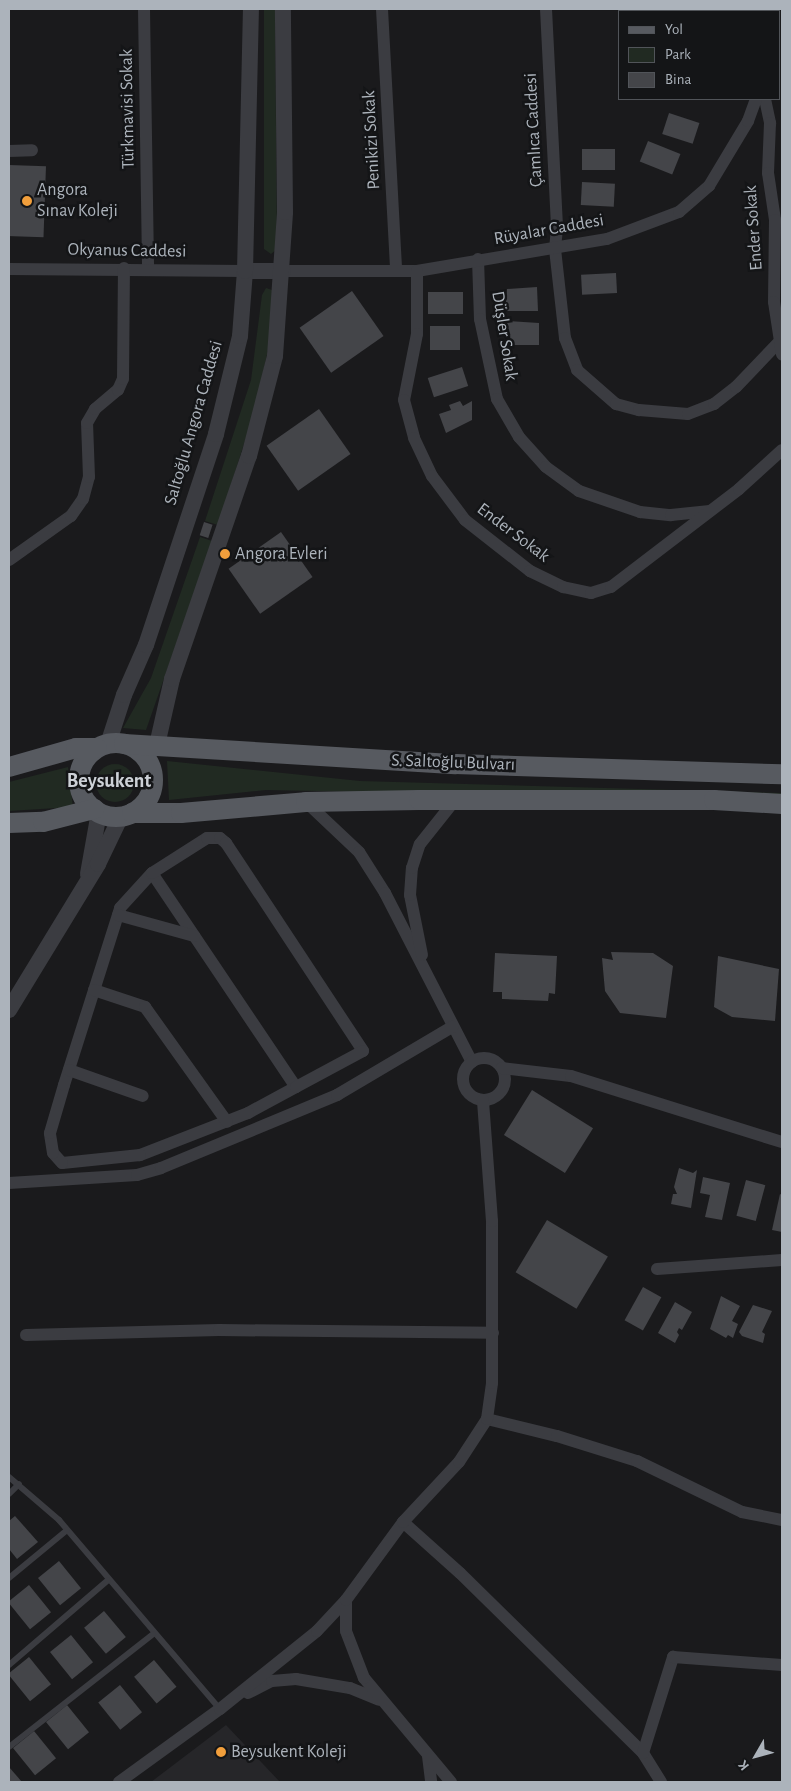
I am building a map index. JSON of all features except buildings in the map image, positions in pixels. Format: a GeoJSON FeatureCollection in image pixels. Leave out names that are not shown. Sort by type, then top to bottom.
{"type":"FeatureCollection","features":[{"type":"Feature","properties":{"kind":"main road","name":"S. Saltoğlu Bulvarı"},"geometry":{"type":"LineString","coordinates":[[9,767],[76,748],[157,744],[276,755],[455,764],[782,774]]}},
{"type":"Feature","properties":{"kind":"main road"},"geometry":{"type":"LineString","coordinates":[[9,823],[43,822],[96,810],[127,814],[149,796],[154,778],[144,754],[110,745],[84,762],[80,778],[83,795],[96,810]]}},
{"type":"Feature","properties":{"kind":"main road","name":"S. Saltoğlu Bulvarı"},"geometry":{"type":"LineString","coordinates":[[127,814],[181,813],[306,802],[714,800],[782,804]]}},
{"type":"Feature","properties":{"kind":"street","name":"Türkmavisi Sokak"},"geometry":{"type":"LineString","coordinates":[[144,9],[148,268]]}},
{"type":"Feature","properties":{"kind":"street","name":"Saltoğlu Angora Caddesi"},"geometry":{"type":"LineString","coordinates":[[110,745],[124,695],[149,636],[225,402],[240,336],[245,271],[250,9]]}},
{"type":"Feature","properties":{"kind":"street"},"geometry":{"type":"LineString","coordinates":[[157,744],[172,680],[249,456],[268,385],[278,336],[283,271],[282,9]]}},
{"type":"Feature","properties":{"kind":"street","name":"Penikizi Sokak"},"geometry":{"type":"LineString","coordinates":[[382,9],[396,270]]}},
{"type":"Feature","properties":{"kind":"street","name":"Çamlıca Caddesi"},"geometry":{"type":"LineString","coordinates":[[546,9],[557,227],[555,249],[565,338],[577,370],[616,404],[638,410],[688,414],[714,404],[736,387],[779,342]]}},
{"type":"Feature","properties":{"kind":"street","name":"Rüyalar Caddesi"},"geometry":{"type":"LineString","coordinates":[[283,271],[417,271],[478,259],[555,249],[607,239],[680,212],[709,186],[748,121],[756,100]]}},
{"type":"Feature","properties":{"kind":"street","name":"Ender Sokak"},"geometry":{"type":"LineString","coordinates":[[765,100],[770,123],[768,172],[775,220],[774,302],[782,354]]}},
{"type":"Feature","properties":{"kind":"street"},"geometry":{"type":"LineString","coordinates":[[9,151],[32,150]]}},
{"type":"Feature","properties":{"kind":"street","name":"Düşler Sokak"},"geometry":{"type":"LineString","coordinates":[[478,259],[480,319],[497,399],[519,437],[546,467],[580,491],[640,512],[671,516],[710,511]]}},
{"type":"Feature","properties":{"kind":"street"},"geometry":{"type":"LineString","coordinates":[[9,560],[71,516],[83,499],[89,477],[87,423],[95,409],[118,390],[123,379],[124,268]]}},
{"type":"Feature","properties":{"kind":"street","name":"Okyanus Caddesi"},"geometry":{"type":"LineString","coordinates":[[9,269],[148,268],[245,271]]}},
{"type":"Feature","properties":{"kind":"street"},"geometry":{"type":"LineString","coordinates":[[245,271],[283,271]]}},
{"type":"Feature","properties":{"kind":"street","name":"Ender Sokak"},"geometry":{"type":"LineString","coordinates":[[417,271],[416,334],[404,400],[414,438],[432,476],[465,520],[530,571],[563,587],[591,593],[610,588],[739,490],[782,450]]}},
{"type":"Feature","properties":{"kind":"street"},"geometry":{"type":"LineString","coordinates":[[425,970],[410,895],[412,868],[420,844],[455,800]]}},
{"type":"Feature","properties":{"kind":"street"},"geometry":{"type":"LineString","coordinates":[[306,802],[359,852],[385,893],[452,1027],[472,1062]]}},
{"type":"Feature","properties":{"kind":"street"},"geometry":{"type":"LineString","coordinates":[[87,881],[96,810]]}},
{"type":"Feature","properties":{"kind":"street"},"geometry":{"type":"LineString","coordinates":[[9,1010],[127,814]]}},
{"type":"Feature","properties":{"kind":"street"},"geometry":{"type":"LineString","coordinates":[[60,1182],[62,1163],[53,1153],[50,1133],[120,908],[152,873],[207,838],[220,838],[226,843],[363,1051],[227,1122],[140,1155],[62,1163]]}},
{"type":"Feature","properties":{"kind":"street"},"geometry":{"type":"LineString","coordinates":[[152,873],[296,1087]]}},
{"type":"Feature","properties":{"kind":"street"},"geometry":{"type":"LineString","coordinates":[[118,915],[194,936]]}},
{"type":"Feature","properties":{"kind":"street"},"geometry":{"type":"LineString","coordinates":[[94,990],[145,1007],[227,1122]]}},
{"type":"Feature","properties":{"kind":"street"},"geometry":{"type":"LineString","coordinates":[[9,1183],[60,1182],[137,1175],[188,1158],[337,1095],[452,1027]]}},
{"type":"Feature","properties":{"kind":"street"},"geometry":{"type":"LineString","coordinates":[[492,1059],[502,1068],[505,1080],[500,1092],[483,1100],[466,1088],[464,1074],[472,1062],[492,1059]]}},
{"type":"Feature","properties":{"kind":"street"},"geometry":{"type":"LineString","coordinates":[[502,1068],[571,1076],[782,1142]]}},
{"type":"Feature","properties":{"kind":"street"},"geometry":{"type":"LineString","coordinates":[[69,1070],[143,1096]]}},
{"type":"Feature","properties":{"kind":"street"},"geometry":{"type":"LineString","coordinates":[[119,1782],[220,1709],[317,1631],[346,1600],[403,1522],[459,1462],[487,1419],[492,1383],[492,1221],[483,1100]]}},
{"type":"Feature","properties":{"kind":"street"},"geometry":{"type":"LineString","coordinates":[[657,1269],[782,1260]]}},
{"type":"Feature","properties":{"kind":"street"},"geometry":{"type":"LineString","coordinates":[[26,1335],[219,1330],[493,1333]]}},
{"type":"Feature","properties":{"kind":"street"},"geometry":{"type":"LineString","coordinates":[[487,1419],[557,1436],[637,1461],[742,1512],[782,1520]]}},
{"type":"Feature","properties":{"kind":"street"},"geometry":{"type":"LineString","coordinates":[[403,1522],[460,1573],[643,1753],[661,1782]]}},
{"type":"Feature","properties":{"kind":"street"},"geometry":{"type":"LineString","coordinates":[[346,1600],[346,1631],[355,1660],[379,1700],[451,1782]]}},
{"type":"Feature","properties":{"kind":"street"},"geometry":{"type":"LineString","coordinates":[[643,1753],[673,1657],[782,1665]]}},
{"type":"Feature","properties":{"kind":"street"},"geometry":{"type":"LineString","coordinates":[[220,1709],[272,1681],[296,1679],[350,1688],[379,1700]]}},
{"type":"Feature","properties":{"kind":"street"},"geometry":{"type":"LineString","coordinates":[[428,1756],[431,1782]]}},
{"type":"Feature","properties":{"kind":"lane"},"geometry":{"type":"LineString","coordinates":[[9,1477],[19,1484],[67,1530],[220,1709]]}},
{"type":"Feature","properties":{"kind":"lane"},"geometry":{"type":"LineString","coordinates":[[9,1494],[19,1484]]}},
{"type":"Feature","properties":{"kind":"lane"},"geometry":{"type":"LineString","coordinates":[[9,1578],[67,1530]]}},
{"type":"Feature","properties":{"kind":"lane"},"geometry":{"type":"LineString","coordinates":[[9,1665],[108,1580]]}},
{"type":"Feature","properties":{"kind":"lane"},"geometry":{"type":"LineString","coordinates":[[9,1747],[154,1634]]}},
{"type":"Feature","properties":{"kind":"shaded area","name":"Beysukent Koleji"},"geometry":{"type":"Polygon","coordinates":[[[226,1725],[280,1782],[151,1782],[226,1725]]]}},
{"type":"Feature","properties":{"kind":"green space"},"geometry":{"type":"Polygon","coordinates":[[[264,9],[275,9],[277,249],[271,254],[264,249],[264,9]]]}},
{"type":"Feature","properties":{"kind":"green space"},"geometry":{"type":"Polygon","coordinates":[[[266,288],[272,290],[271,337],[253,416],[218,525],[205,521],[251,380],[262,295],[266,288]]]}},
{"type":"Feature","properties":{"kind":"green space"},"geometry":{"type":"Polygon","coordinates":[[[200,537],[212,541],[146,730],[123,728],[151,678],[200,537]]]}},
{"type":"Feature","properties":{"kind":"green space"},"geometry":{"type":"Polygon","coordinates":[[[167,761],[360,781],[782,793],[782,800],[266,790],[169,800],[167,761]]]}},
{"type":"Feature","properties":{"kind":"green space"},"geometry":{"type":"Polygon","coordinates":[[[115,764],[128,770],[134,783],[128,796],[115,802],[102,796],[96,783],[102,770],[115,764]]]}},
{"type":"Feature","properties":{"kind":"green space"},"geometry":{"type":"Polygon","coordinates":[[[68,767],[73,807],[9,811],[9,782],[68,767]]]}},
{"type":"Feature","properties":{"kind":"place","name":"Angora Sınav Koleji"},"geometry":{"type":"Point","coordinates":[27,201]}},
{"type":"Feature","properties":{"kind":"place","name":"Angora Evleri"},"geometry":{"type":"Point","coordinates":[225,554]}},
{"type":"Feature","properties":{"kind":"place","name":"Beysukent Koleji"},"geometry":{"type":"Point","coordinates":[221,1752]}},
{"type":"Feature","properties":{"kind":"district","name":"Beysukent"},"geometry":{"type":"Point","coordinates":[109,781]}}]}
